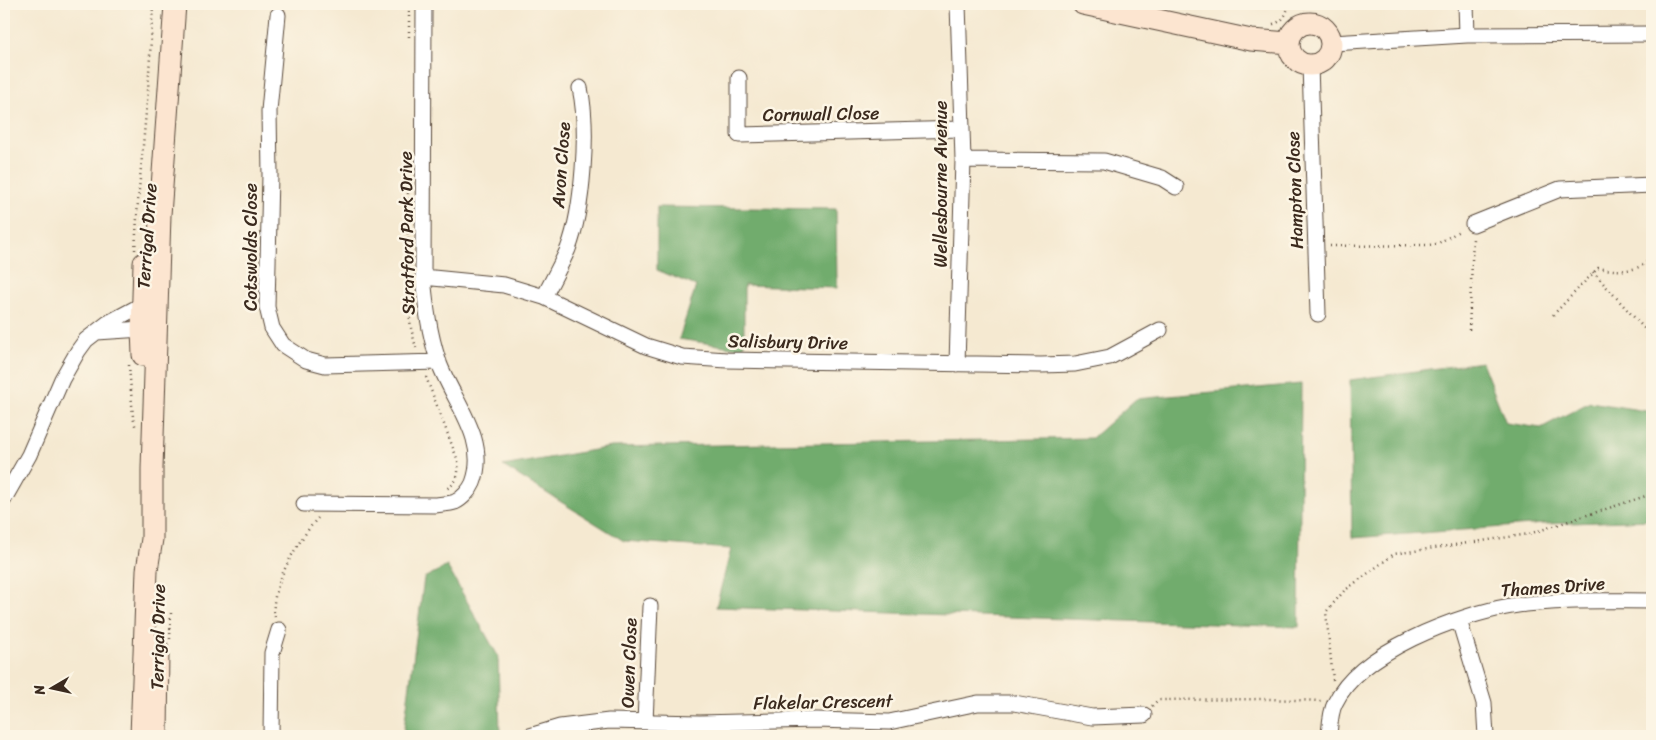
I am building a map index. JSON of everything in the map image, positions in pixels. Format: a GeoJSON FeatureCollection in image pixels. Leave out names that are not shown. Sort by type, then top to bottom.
{"type":"FeatureCollection","features":[{"type":"Feature","properties":{"kind":"main road","name":"Terrigal Drive"},"geometry":{"type":"LineString","coordinates":[[141,736],[147,579],[152,539],[150,305],[146,232],[164,4]]}},
{"type":"Feature","properties":{"kind":"main road","name":"Terrigal Drive"},"geometry":{"type":"LineString","coordinates":[[150,305],[175,4]]}},
{"type":"Feature","properties":{"kind":"main road"},"geometry":{"type":"LineString","coordinates":[[1083,4],[1251,40],[1289,44]]}},
{"type":"Feature","properties":{"kind":"main road"},"geometry":{"type":"LineString","coordinates":[[1309,13],[1328,31],[1332,43],[1329,54],[1323,61],[1310,65],[1304,64],[1293,56],[1289,44],[1293,31],[1303,24],[1309,13]]}},
{"type":"Feature","properties":{"kind":"main road"},"geometry":{"type":"LineString","coordinates":[[142,329],[150,305]]}},
{"type":"Feature","properties":{"kind":"main road","name":"Terrigal Drive"},"geometry":{"type":"LineString","coordinates":[[142,329],[147,425],[152,469]]}},
{"type":"Feature","properties":{"kind":"main road","name":"Terrigal Drive"},"geometry":{"type":"LineString","coordinates":[[152,539],[158,570],[157,736]]}},
{"type":"Feature","properties":{"kind":"street","name":"Stratford Park Drive"},"geometry":{"type":"LineString","coordinates":[[304,504],[442,504],[456,502],[470,489],[476,474],[477,457],[468,421],[439,362],[427,321],[423,277],[424,4]]}},
{"type":"Feature","properties":{"kind":"street","name":"Wellesbourne Avenue"},"geometry":{"type":"LineString","coordinates":[[957,364],[962,160],[958,4]]}},
{"type":"Feature","properties":{"kind":"street"},"geometry":{"type":"LineString","coordinates":[[1466,4],[1467,35]]}},
{"type":"Feature","properties":{"kind":"street","name":"Cotswolds Close"},"geometry":{"type":"LineString","coordinates":[[278,15],[269,111],[270,175],[267,307],[272,328],[283,345],[306,360],[325,366],[439,362]]}},
{"type":"Feature","properties":{"kind":"street"},"geometry":{"type":"LineString","coordinates":[[1332,43],[1467,35],[1652,34]]}},
{"type":"Feature","properties":{"kind":"street","name":"Hampton Close"},"geometry":{"type":"LineString","coordinates":[[1310,65],[1318,314]]}},
{"type":"Feature","properties":{"kind":"street","name":"Cornwall Close"},"geometry":{"type":"LineString","coordinates":[[739,78],[739,135],[962,129]]}},
{"type":"Feature","properties":{"kind":"street","name":"Avon Close"},"geometry":{"type":"LineString","coordinates":[[544,298],[568,249],[576,223],[580,200],[584,106],[580,88]]}},
{"type":"Feature","properties":{"kind":"street"},"geometry":{"type":"LineString","coordinates":[[962,160],[1104,161],[1162,178],[1176,187]]}},
{"type":"Feature","properties":{"kind":"street"},"geometry":{"type":"LineString","coordinates":[[1473,224],[1560,189],[1652,184]]}},
{"type":"Feature","properties":{"kind":"street","name":"Salisbury Drive"},"geometry":{"type":"LineString","coordinates":[[423,277],[504,285],[544,298],[646,346],[682,357],[727,360],[1076,364],[1110,357],[1160,330]]}},
{"type":"Feature","properties":{"kind":"street"},"geometry":{"type":"LineString","coordinates":[[4,499],[29,455],[69,364],[86,340],[108,323],[136,308],[150,305]]}},
{"type":"Feature","properties":{"kind":"street"},"geometry":{"type":"LineString","coordinates":[[97,332],[142,329]]}},
{"type":"Feature","properties":{"kind":"street","name":"Thames Drive"},"geometry":{"type":"LineString","coordinates":[[1336,701],[1357,674],[1375,660],[1408,640],[1459,620],[1491,610],[1530,604],[1586,601],[1652,601]]}},
{"type":"Feature","properties":{"kind":"street","name":"Owen Close"},"geometry":{"type":"LineString","coordinates":[[645,722],[650,606]]}},
{"type":"Feature","properties":{"kind":"street"},"geometry":{"type":"LineString","coordinates":[[1459,620],[1484,703],[1486,736]]}},
{"type":"Feature","properties":{"kind":"street"},"geometry":{"type":"LineString","coordinates":[[271,736],[272,653],[279,630]]}},
{"type":"Feature","properties":{"kind":"street"},"geometry":{"type":"LineString","coordinates":[[1329,736],[1332,710],[1336,701]]}},
{"type":"Feature","properties":{"kind":"street","name":"Flakelar Crescent"},"geometry":{"type":"LineString","coordinates":[[530,736],[560,727],[609,721],[645,722],[701,730],[816,720],[889,722],[978,703],[1014,703],[1092,718],[1144,714]]}},
{"type":"Feature","properties":{"kind":"path"},"geometry":{"type":"LineString","coordinates":[[135,257],[153,4]]}},
{"type":"Feature","properties":{"kind":"path"},"geometry":{"type":"LineString","coordinates":[[1316,246],[1437,244],[1473,224]]}},
{"type":"Feature","properties":{"kind":"path"},"geometry":{"type":"LineString","coordinates":[[1469,330],[1473,224]]}},
{"type":"Feature","properties":{"kind":"path"},"geometry":{"type":"LineString","coordinates":[[1552,315],[1598,268],[1618,272],[1630,270],[1650,260],[1652,256]]}},
{"type":"Feature","properties":{"kind":"path"},"geometry":{"type":"LineString","coordinates":[[1593,272],[1652,337]]}},
{"type":"Feature","properties":{"kind":"path"},"geometry":{"type":"LineString","coordinates":[[426,377],[458,461],[459,472],[456,481],[449,488],[439,491],[442,504]]}},
{"type":"Feature","properties":{"kind":"path"},"geometry":{"type":"LineString","coordinates":[[1144,714],[1158,700],[1269,699],[1336,701],[1326,612],[1344,591],[1394,554],[1529,534],[1652,494]]}},
{"type":"Feature","properties":{"kind":"path"},"geometry":{"type":"LineString","coordinates":[[279,630],[274,612],[274,596],[281,577],[301,539],[311,525],[335,504]]}},
{"type":"Feature","properties":{"kind":"green space"},"geometry":{"type":"Polygon","coordinates":[[[657,207],[836,209],[837,288],[744,285],[744,349],[679,339],[696,286],[657,270],[657,207]]]}},
{"type":"Feature","properties":{"kind":"green space"},"geometry":{"type":"Polygon","coordinates":[[[1482,362],[1506,423],[1541,428],[1590,402],[1652,412],[1652,520],[1545,524],[1352,538],[1350,380],[1482,362]]]}},
{"type":"Feature","properties":{"kind":"green space"},"geometry":{"type":"Polygon","coordinates":[[[1301,384],[1299,627],[716,607],[731,549],[624,541],[503,466],[611,447],[1092,438],[1136,399],[1301,384]]]}},
{"type":"Feature","properties":{"kind":"green space"},"geometry":{"type":"Polygon","coordinates":[[[447,566],[498,656],[500,736],[403,736],[424,578],[447,566]]]}}]}
